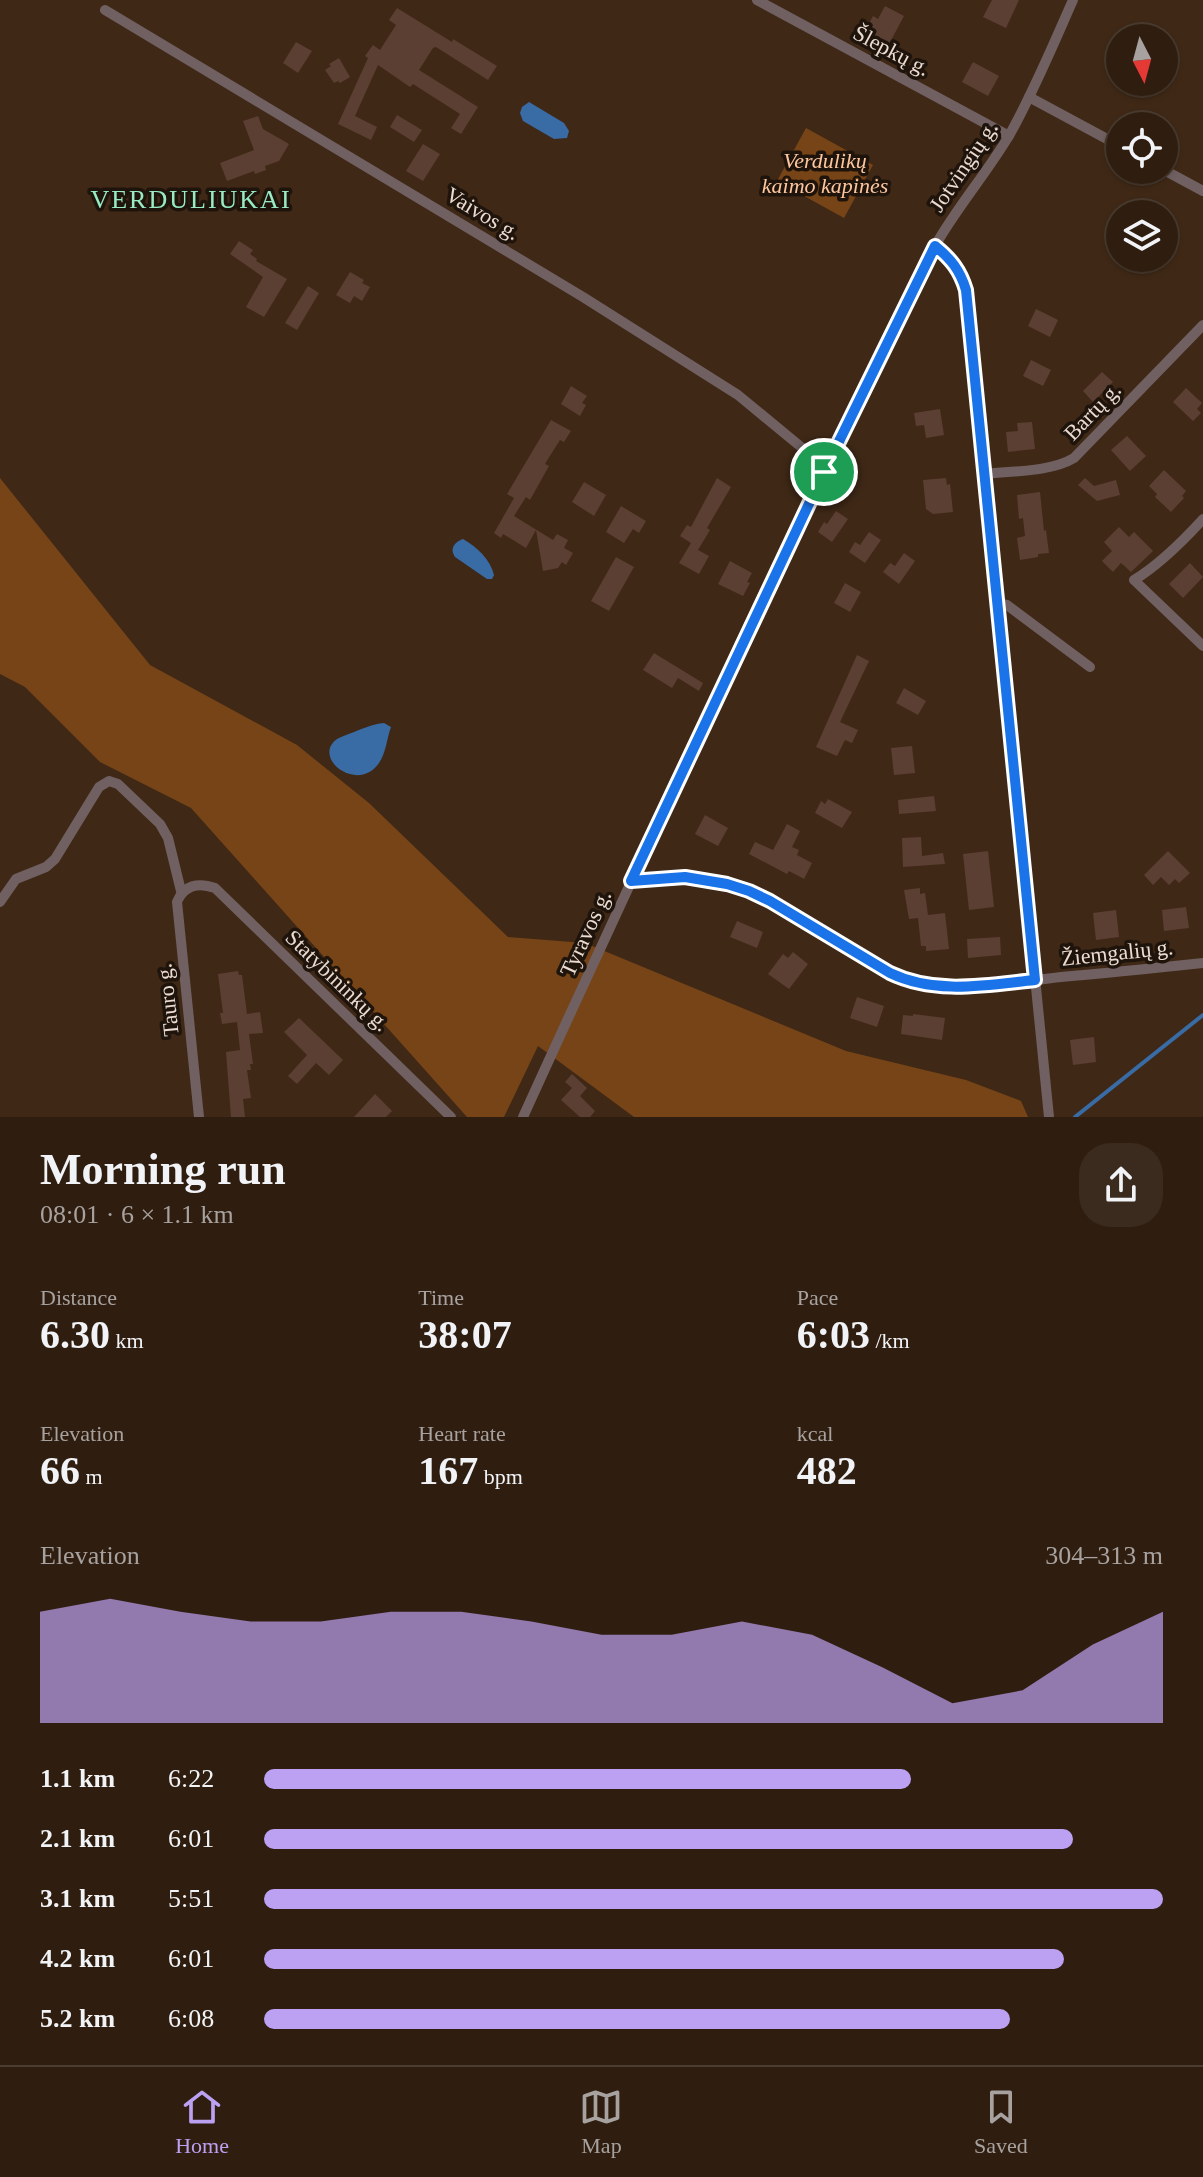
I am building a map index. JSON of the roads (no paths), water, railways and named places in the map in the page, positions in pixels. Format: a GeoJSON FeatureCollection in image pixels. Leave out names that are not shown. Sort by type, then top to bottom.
{"type":"FeatureCollection","features":[{"type":"Feature","properties":{"kind":"street","name":"Šlepkų g."},"geometry":{"type":"LineString","coordinates":[[757,0],[1009,136]]}},
{"type":"Feature","properties":{"kind":"street","name":"Jotvingių g."},"geometry":{"type":"LineString","coordinates":[[1049,1117],[966,290],[952,260],[935,246],[1009,136],[1073,0]]}},
{"type":"Feature","properties":{"kind":"street","name":"Vaivos g."},"geometry":{"type":"LineString","coordinates":[[105,10],[583,297],[738,395],[812,456],[824,472]]}},
{"type":"Feature","properties":{"kind":"street"},"geometry":{"type":"LineString","coordinates":[[1029,97],[1106,138]]}},
{"type":"Feature","properties":{"kind":"street"},"geometry":{"type":"LineString","coordinates":[[1178,178],[1203,191]]}},
{"type":"Feature","properties":{"kind":"street","name":"Tyravos g."},"geometry":{"type":"LineString","coordinates":[[523,1117],[824,472],[935,246]]}},
{"type":"Feature","properties":{"kind":"street","name":"Bartų g."},"geometry":{"type":"LineString","coordinates":[[984,474],[1051,467],[1074,458],[1203,325]]}},
{"type":"Feature","properties":{"kind":"street"},"geometry":{"type":"LineString","coordinates":[[1203,519],[1183,541],[1134,580],[1203,646]]}},
{"type":"Feature","properties":{"kind":"street"},"geometry":{"type":"LineString","coordinates":[[996,603],[1007,605],[1090,667]]}},
{"type":"Feature","properties":{"kind":"street","name":"Tauro g."},"geometry":{"type":"LineString","coordinates":[[0,902],[16,879],[46,867],[55,859],[99,787],[109,781],[118,784],[160,824],[168,838],[181,891],[177,902],[199,1117]]}},
{"type":"Feature","properties":{"kind":"street","name":"Žiemgalių g."},"geometry":{"type":"LineString","coordinates":[[631,881],[685,877],[749,891],[908,982],[968,987],[1203,963]]}},
{"type":"Feature","properties":{"kind":"street","name":"Statybininkų g."},"geometry":{"type":"LineString","coordinates":[[181,891],[192,885],[215,888],[451,1117]]}},
{"type":"Feature","properties":{"kind":"water"},"geometry":{"type":"Polygon","coordinates":[[[529,102],[564,123],[569,131],[567,138],[554,139],[523,121],[520,113],[529,102]]]}},
{"type":"Feature","properties":{"kind":"water"},"geometry":{"type":"Polygon","coordinates":[[[463,539],[486,559],[494,575],[492,579],[487,579],[455,557],[454,546],[463,539]]]}},
{"type":"Feature","properties":{"kind":"water"},"geometry":{"type":"Polygon","coordinates":[[[384,723],[391,727],[385,750],[370,772],[350,774],[333,763],[330,747],[337,739],[384,723]]]}},
{"type":"Feature","properties":{"kind":"waterway"},"geometry":{"type":"LineString","coordinates":[[1075,1117],[1203,1015]]}},
{"type":"Feature","properties":{"kind":"district","name":"VERDULIUKAI"},"geometry":{"type":"Point","coordinates":[191,199]}},
{"type":"Feature","properties":{"kind":"park label","name":"Verdulikų kaimo kapinės"},"geometry":{"type":"Point","coordinates":[825,172]}}]}
